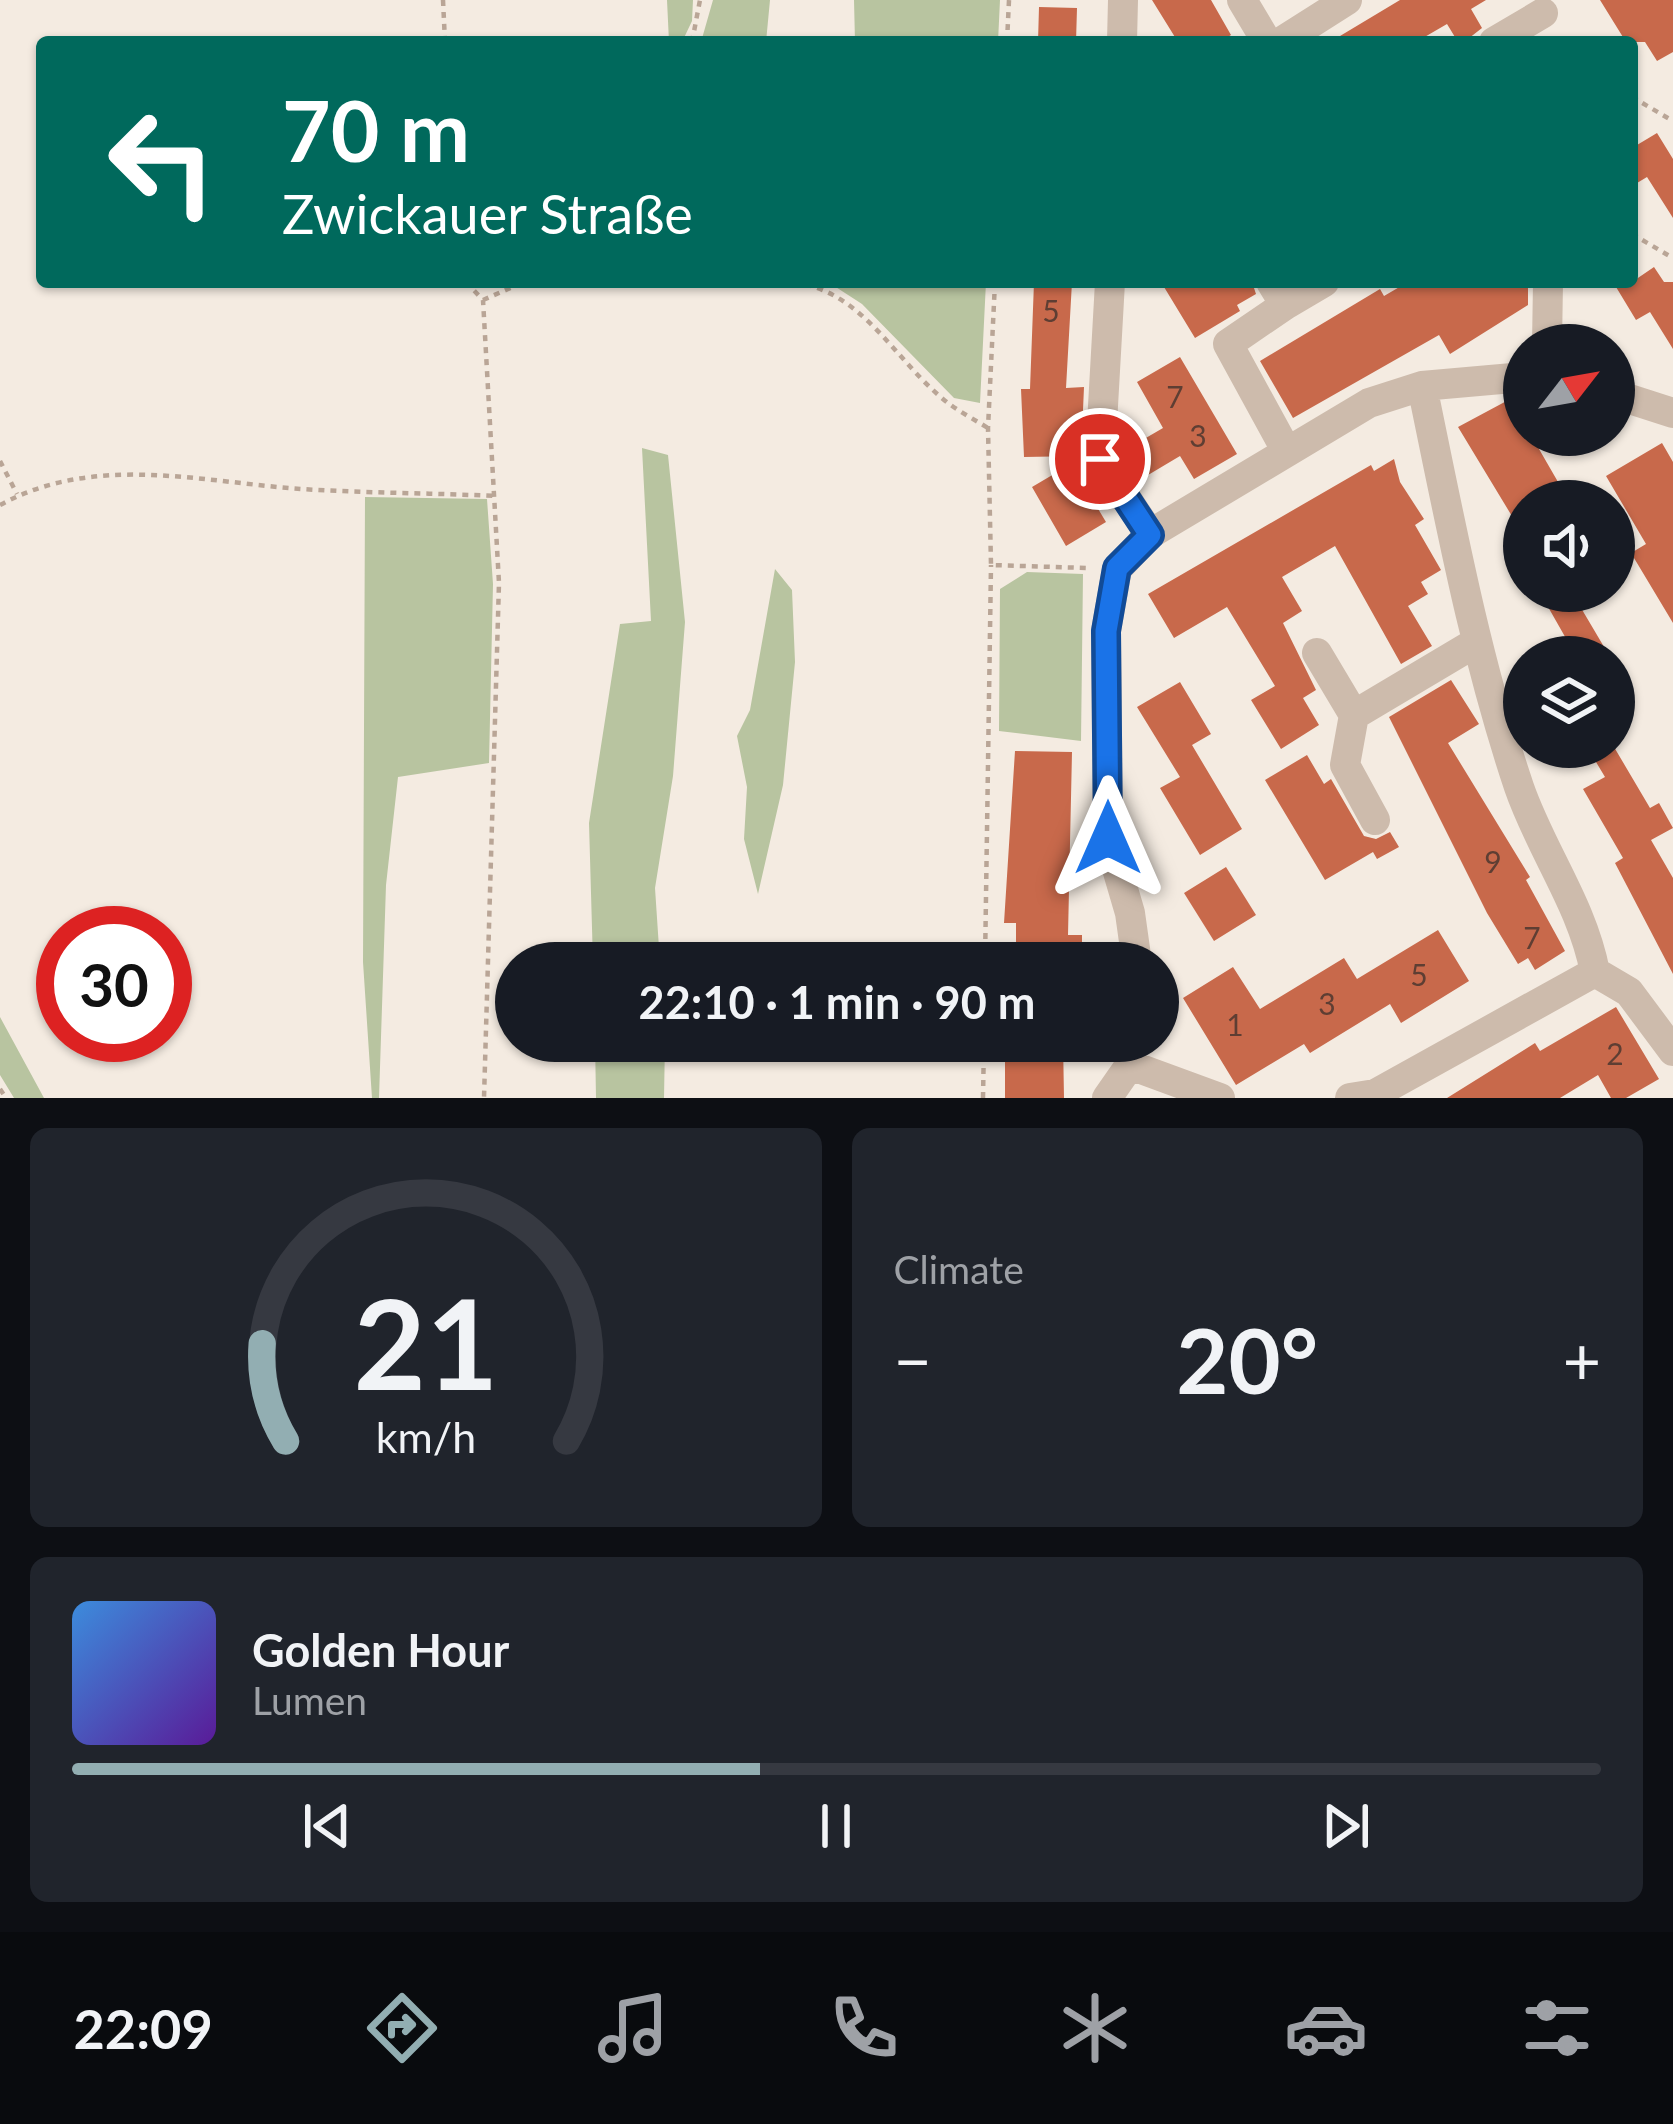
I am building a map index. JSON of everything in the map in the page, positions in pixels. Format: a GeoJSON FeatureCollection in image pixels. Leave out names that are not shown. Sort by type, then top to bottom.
{"type":"FeatureCollection","features":[{"type":"Feature","properties":{"kind":"street"},"geometry":{"type":"LineString","coordinates":[[1122,36],[1123,0]]}},
{"type":"Feature","properties":{"kind":"street"},"geometry":{"type":"LineString","coordinates":[[1242,0],[1263,36]]}},
{"type":"Feature","properties":{"kind":"street"},"geometry":{"type":"LineString","coordinates":[[1291,36],[1347,0]]}},
{"type":"Feature","properties":{"kind":"street"},"geometry":{"type":"LineString","coordinates":[[1506,36],[1543,18]]}},
{"type":"Feature","properties":{"kind":"street"},"geometry":{"type":"LineString","coordinates":[[1110,288],[1100,459],[1150,535]]}},
{"type":"Feature","properties":{"kind":"street"},"geometry":{"type":"LineString","coordinates":[[1547,324],[1548,288]]}},
{"type":"Feature","properties":{"kind":"street"},"geometry":{"type":"LineString","coordinates":[[1278,294],[1228,344],[1287,452]]}},
{"type":"Feature","properties":{"kind":"street"},"geometry":{"type":"LineString","coordinates":[[1134,942],[1108,838],[1106,631],[1117,568],[1150,535],[1369,403],[1421,386],[1503,378]]}},
{"type":"Feature","properties":{"kind":"street"},"geometry":{"type":"LineString","coordinates":[[1421,386],[1475,643],[1521,792],[1587,929],[1594,972]]}},
{"type":"Feature","properties":{"kind":"street"},"geometry":{"type":"LineString","coordinates":[[1635,401],[1673,413]]}},
{"type":"Feature","properties":{"kind":"street"},"geometry":{"type":"LineString","coordinates":[[1354,715],[1475,643]]}},
{"type":"Feature","properties":{"kind":"street"},"geometry":{"type":"LineString","coordinates":[[1317,653],[1354,715],[1345,765],[1375,820]]}},
{"type":"Feature","properties":{"kind":"street"},"geometry":{"type":"LineString","coordinates":[[1594,972],[1629,992],[1673,1051]]}},
{"type":"Feature","properties":{"kind":"street"},"geometry":{"type":"LineString","coordinates":[[1350,1098],[1376,1094],[1594,972]]}},
{"type":"Feature","properties":{"kind":"street"},"geometry":{"type":"LineString","coordinates":[[1107,1098],[1126,1062]]}},
{"type":"Feature","properties":{"kind":"street"},"geometry":{"type":"LineString","coordinates":[[1149,1062],[1220,1098]]}},
{"type":"Feature","properties":{"kind":"path"},"geometry":{"type":"LineString","coordinates":[[443,0],[445,36]]}},
{"type":"Feature","properties":{"kind":"path"},"geometry":{"type":"LineString","coordinates":[[693,36],[700,0]]}},
{"type":"Feature","properties":{"kind":"path"},"geometry":{"type":"LineString","coordinates":[[1007,36],[1009,0]]}},
{"type":"Feature","properties":{"kind":"path"},"geometry":{"type":"LineString","coordinates":[[1638,101],[1673,121]]}},
{"type":"Feature","properties":{"kind":"path"},"geometry":{"type":"LineString","coordinates":[[1638,237],[1673,258]]}},
{"type":"Feature","properties":{"kind":"path"},"geometry":{"type":"LineString","coordinates":[[471,288],[483,301],[499,584],[484,1098]]}},
{"type":"Feature","properties":{"kind":"path"},"geometry":{"type":"LineString","coordinates":[[483,301],[511,288]]}},
{"type":"Feature","properties":{"kind":"path"},"geometry":{"type":"LineString","coordinates":[[820,288],[860,310],[947,402],[988,428]]}},
{"type":"Feature","properties":{"kind":"path"},"geometry":{"type":"LineString","coordinates":[[985,942],[991,565],[988,428],[995,288]]}},
{"type":"Feature","properties":{"kind":"path"},"geometry":{"type":"LineString","coordinates":[[0,461],[17,495]]}},
{"type":"Feature","properties":{"kind":"path"},"geometry":{"type":"LineString","coordinates":[[0,505],[17,495],[90,478],[170,472],[298,489],[496,496]]}},
{"type":"Feature","properties":{"kind":"path"},"geometry":{"type":"LineString","coordinates":[[991,565],[1117,568]]}},
{"type":"Feature","properties":{"kind":"path"},"geometry":{"type":"LineString","coordinates":[[983,1098],[984,1062]]}},
{"type":"Feature","properties":{"kind":"path"},"geometry":{"type":"LineString","coordinates":[[0,1089],[6,1098]]}},
{"type":"Feature","properties":{"kind":"green space"},"geometry":{"type":"Polygon","coordinates":[[[667,0],[693,0],[692,21],[685,36],[669,36],[667,0]]]}},
{"type":"Feature","properties":{"kind":"green space"},"geometry":{"type":"Polygon","coordinates":[[[713,0],[770,0],[767,36],[703,36],[713,0]]]}},
{"type":"Feature","properties":{"kind":"green space"},"geometry":{"type":"Polygon","coordinates":[[[854,0],[1000,0],[998,36],[855,36],[854,0]]]}},
{"type":"Feature","properties":{"kind":"green space"},"geometry":{"type":"Polygon","coordinates":[[[837,288],[986,288],[980,403],[954,398],[862,304],[837,288]]]}},
{"type":"Feature","properties":{"kind":"green space"},"geometry":{"type":"Polygon","coordinates":[[[642,448],[668,455],[685,622],[673,776],[655,888],[659,942],[592,942],[589,823],[620,624],[651,621],[642,448]]]}},
{"type":"Feature","properties":{"kind":"green space"},"geometry":{"type":"Polygon","coordinates":[[[365,497],[487,499],[493,584],[489,763],[398,777],[386,885],[379,1098],[372,1098],[363,962],[365,497]]]}},
{"type":"Feature","properties":{"kind":"green space"},"geometry":{"type":"Polygon","coordinates":[[[775,569],[792,590],[795,662],[783,785],[758,894],[744,839],[747,787],[737,736],[750,710],[775,569]]]}},
{"type":"Feature","properties":{"kind":"green space"},"geometry":{"type":"Polygon","coordinates":[[[1027,572],[1083,574],[1081,741],[999,731],[1000,589],[1027,572]]]}},
{"type":"Feature","properties":{"kind":"green space"},"geometry":{"type":"Polygon","coordinates":[[[0,1017],[44,1098],[14,1098],[0,1075],[0,1017]]]}},
{"type":"Feature","properties":{"kind":"green space"},"geometry":{"type":"Polygon","coordinates":[[[595,1062],[665,1062],[664,1098],[596,1098],[595,1062]]]}},
{"type":"Feature","properties":{"kind":"building"},"geometry":{"type":"Polygon","coordinates":[[[1152,0],[1211,0],[1231,35],[1229,36],[1174,36],[1152,0]]]}},
{"type":"Feature","properties":{"kind":"building"},"geometry":{"type":"Polygon","coordinates":[[[1400,0],[1486,0],[1471,9],[1482,28],[1472,36],[1454,36],[1447,24],[1426,36],[1340,36],[1400,0]]]}},
{"type":"Feature","properties":{"kind":"building"},"geometry":{"type":"Polygon","coordinates":[[[1600,0],[1673,0],[1673,52],[1657,61],[1645,42],[1638,42],[1638,36],[1622,36],[1600,0]]]}},
{"type":"Feature","properties":{"kind":"building"},"geometry":{"type":"Polygon","coordinates":[[[1039,7],[1077,8],[1076,36],[1038,36],[1039,7]]]}},
{"type":"Feature","properties":{"kind":"building"},"geometry":{"type":"Polygon","coordinates":[[[1657,133],[1673,159],[1673,218],[1647,177],[1638,182],[1638,144],[1657,133]]]}},
{"type":"Feature","properties":{"kind":"building"},"geometry":{"type":"Polygon","coordinates":[[[1654,267],[1664,282],[1673,282],[1673,349],[1650,312],[1636,320],[1617,288],[1638,288],[1638,278],[1654,267]]]}},
{"type":"Feature","properties":{"kind":"building"},"geometry":{"type":"Polygon","coordinates":[[[1034,288],[1072,288],[1066,388],[1084,387],[1081,456],[1024,457],[1021,389],[1030,389],[1034,288]]]}},
{"type":"Feature","properties":{"kind":"building"},"geometry":{"type":"Polygon","coordinates":[[[1165,288],[1254,288],[1256,294],[1237,305],[1240,311],[1195,338],[1165,288]]]}},
{"type":"Feature","properties":{"kind":"building"},"geometry":{"type":"Polygon","coordinates":[[[1398,288],[1528,288],[1528,305],[1450,354],[1439,335],[1293,418],[1260,361],[1380,289],[1384,296],[1398,288]]]}},
{"type":"Feature","properties":{"kind":"building"},"geometry":{"type":"Polygon","coordinates":[[[1180,357],[1237,454],[1194,479],[1180,456],[1138,481],[1120,453],[1163,428],[1137,382],[1180,357]]]}},
{"type":"Feature","properties":{"kind":"building"},"geometry":{"type":"Polygon","coordinates":[[[1503,403],[1503,456],[1543,456],[1557,480],[1503,480],[1503,501],[1458,427],[1503,403]]]}},
{"type":"Feature","properties":{"kind":"building"},"geometry":{"type":"Polygon","coordinates":[[[1662,443],[1673,462],[1673,623],[1635,560],[1635,551],[1646,544],[1635,525],[1635,480],[1608,480],[1606,476],[1662,443]]]}},
{"type":"Feature","properties":{"kind":"building"},"geometry":{"type":"Polygon","coordinates":[[[1394,459],[1400,482],[1424,519],[1415,525],[1441,570],[1421,582],[1428,594],[1408,606],[1432,646],[1401,664],[1335,546],[1282,577],[1302,611],[1283,623],[1316,690],[1303,698],[1319,725],[1281,749],[1251,700],[1275,686],[1227,607],[1174,638],[1148,594],[1371,465],[1374,471],[1394,459]]]}},
{"type":"Feature","properties":{"kind":"building"},"geometry":{"type":"Polygon","coordinates":[[[1071,464],[1106,522],[1066,546],[1032,487],[1071,464]]]}},
{"type":"Feature","properties":{"kind":"building"},"geometry":{"type":"Polygon","coordinates":[[[1551,612],[1583,612],[1598,636],[1565,636],[1551,612]]]}},
{"type":"Feature","properties":{"kind":"building"},"geometry":{"type":"Polygon","coordinates":[[[1451,680],[1479,724],[1448,743],[1530,877],[1526,880],[1565,951],[1535,970],[1528,958],[1518,964],[1487,913],[1389,717],[1451,680]]]}},
{"type":"Feature","properties":{"kind":"building"},"geometry":{"type":"Polygon","coordinates":[[[1180,682],[1211,734],[1192,745],[1242,829],[1200,855],[1160,788],[1180,777],[1137,707],[1180,682]]]}},
{"type":"Feature","properties":{"kind":"building"},"geometry":{"type":"Polygon","coordinates":[[[1015,751],[1072,752],[1068,935],[1082,935],[1082,942],[1016,942],[1016,923],[1004,923],[1015,751]]]}},
{"type":"Feature","properties":{"kind":"building"},"geometry":{"type":"Polygon","coordinates":[[[1307,755],[1324,784],[1331,779],[1364,836],[1376,839],[1390,832],[1399,847],[1377,859],[1373,852],[1325,880],[1265,780],[1307,755]]]}},
{"type":"Feature","properties":{"kind":"building"},"geometry":{"type":"Polygon","coordinates":[[[1600,768],[1626,768],[1650,808],[1659,803],[1673,828],[1651,840],[1673,878],[1673,974],[1615,863],[1623,858],[1583,789],[1605,777],[1600,768]]]}},
{"type":"Feature","properties":{"kind":"building"},"geometry":{"type":"Polygon","coordinates":[[[1226,867],[1256,915],[1214,941],[1184,893],[1226,867]]]}},
{"type":"Feature","properties":{"kind":"building"},"geometry":{"type":"Polygon","coordinates":[[[1438,930],[1469,981],[1401,1023],[1390,1004],[1310,1053],[1304,1044],[1236,1085],[1183,998],[1233,967],[1260,1009],[1344,958],[1357,979],[1438,930]]]}},
{"type":"Feature","properties":{"kind":"building"},"geometry":{"type":"Polygon","coordinates":[[[1616,1007],[1659,1079],[1626,1098],[1611,1098],[1598,1075],[1560,1098],[1447,1098],[1535,1043],[1540,1051],[1616,1007]]]}},
{"type":"Feature","properties":{"kind":"building"},"geometry":{"type":"Polygon","coordinates":[[[1005,1062],[1063,1062],[1064,1098],[1005,1098],[1005,1062]]]}},
{"type":"Feature","properties":{"kind":"route"},"geometry":{"type":"LineString","coordinates":[[1100,459],[1150,535],[1117,568],[1106,631],[1108,838]]}}]}
